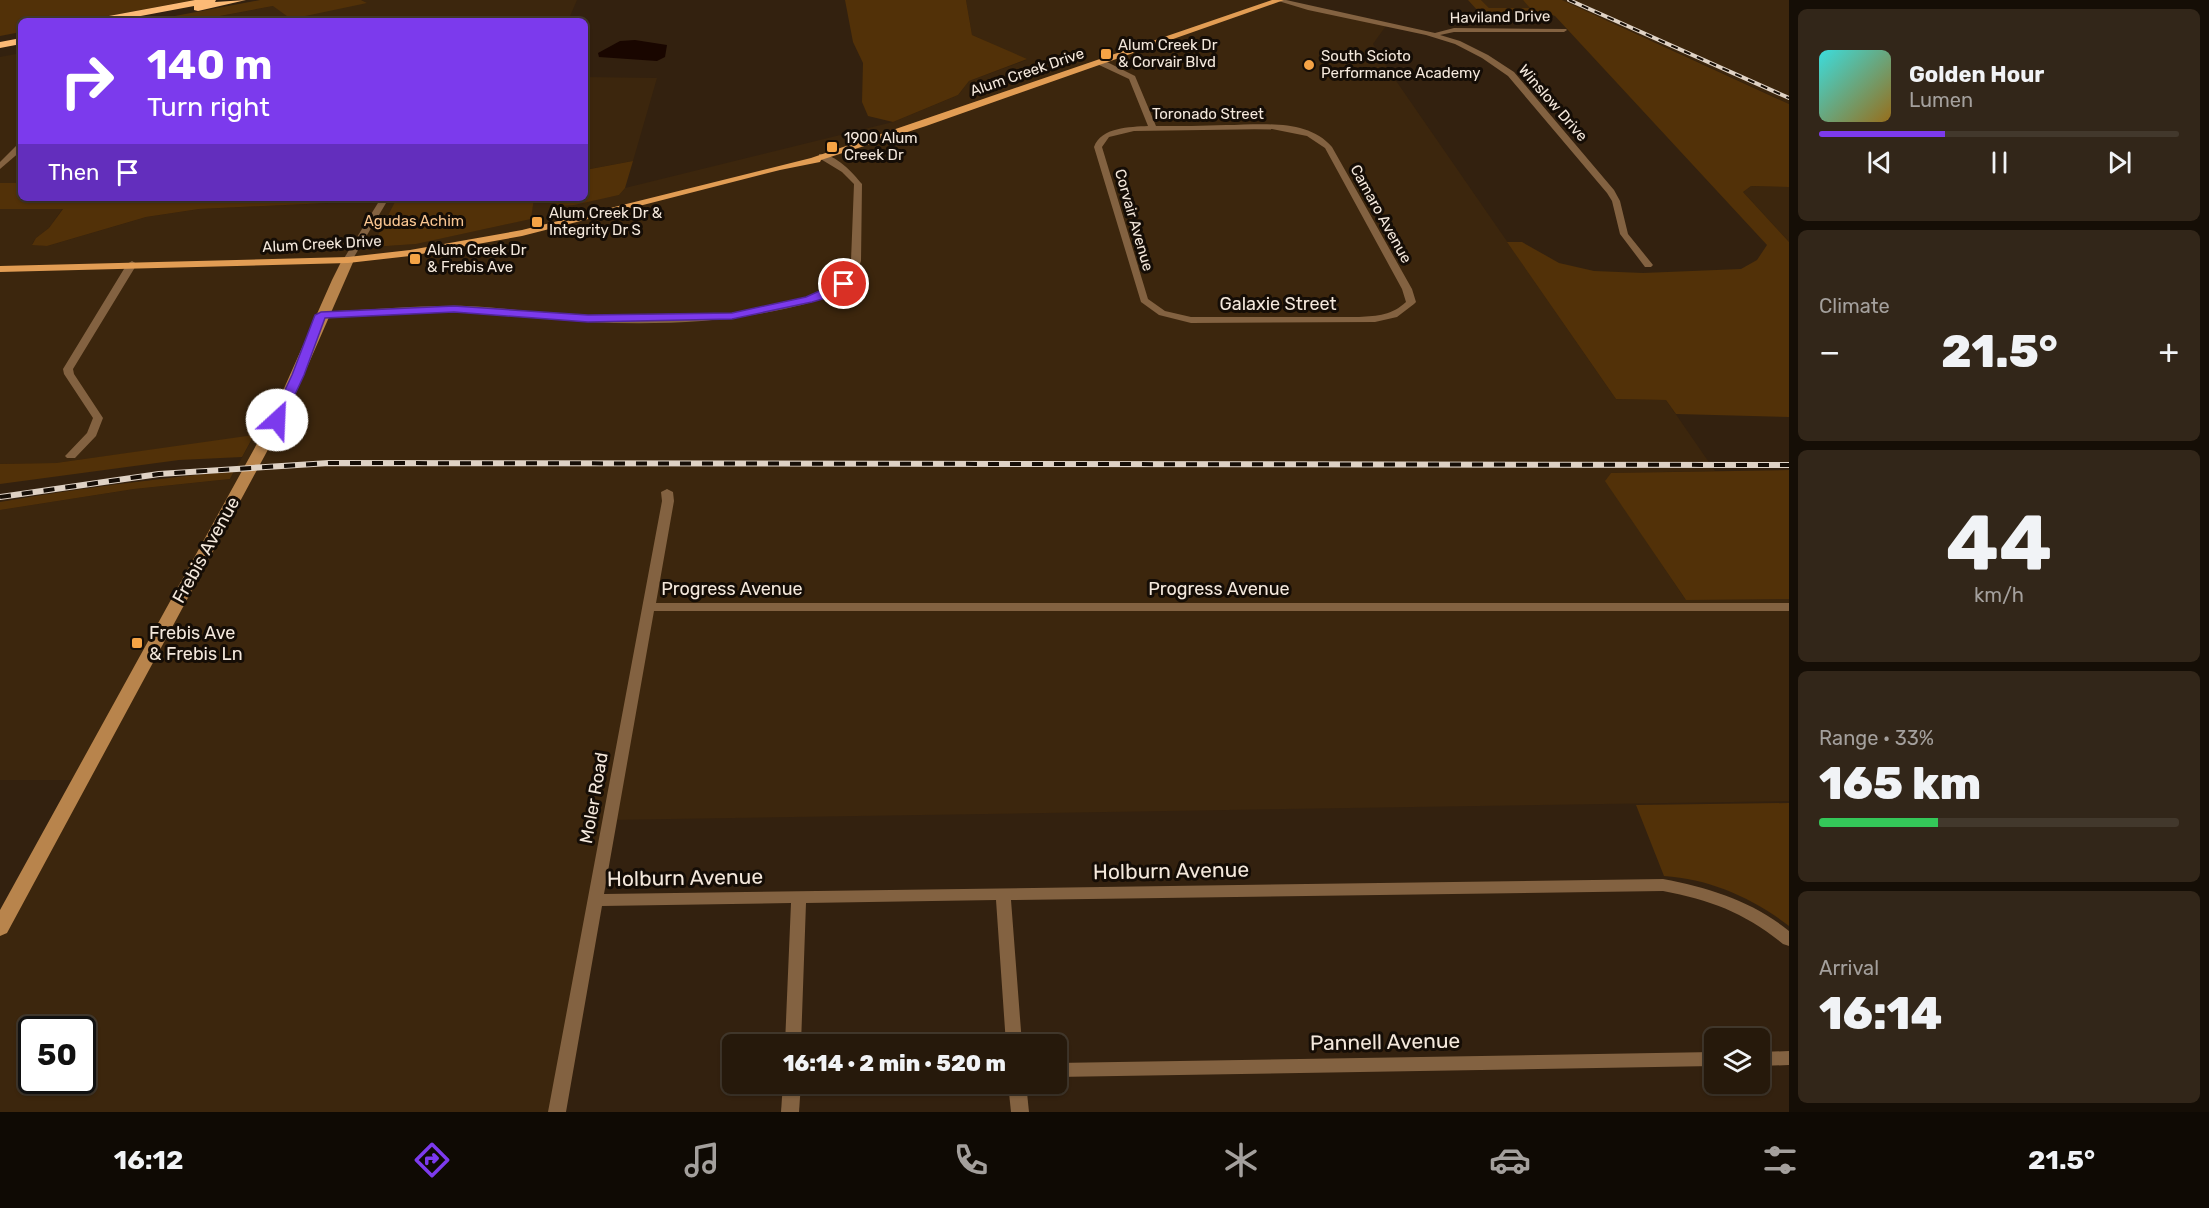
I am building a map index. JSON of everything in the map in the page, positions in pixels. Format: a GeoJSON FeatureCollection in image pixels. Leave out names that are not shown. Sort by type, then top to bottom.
{"type":"FeatureCollection","features":[{"type":"Feature","properties":{"kind":"highway"},"geometry":{"type":"LineString","coordinates":[[114,18],[211,0]]}},
{"type":"Feature","properties":{"kind":"highway"},"geometry":{"type":"LineString","coordinates":[[145,18],[241,0]]}},
{"type":"Feature","properties":{"kind":"highway"},"geometry":{"type":"LineString","coordinates":[[0,39],[18,36]]}},
{"type":"Feature","properties":{"kind":"highway"},"geometry":{"type":"LineString","coordinates":[[0,45],[18,42]]}},
{"type":"Feature","properties":{"kind":"main road","name":"Alum Creek Drive"},"geometry":{"type":"LineString","coordinates":[[0,269],[348,260],[435,250],[509,236],[780,167],[816,160],[819,157],[923,124],[1279,0]]}},
{"type":"Feature","properties":{"kind":"main road","name":"Frebis Avenue"},"geometry":{"type":"LineString","coordinates":[[0,928],[277,420],[298,375],[321,315],[348,260]]}},
{"type":"Feature","properties":{"kind":"street","name":"Winslow Drive"},"geometry":{"type":"LineString","coordinates":[[1279,0],[1321,11],[1437,34],[1479,51],[1511,74],[1611,192],[1616,201],[1624,234],[1648,265]]}},
{"type":"Feature","properties":{"kind":"street","name":"Haviland Drive"},"geometry":{"type":"LineString","coordinates":[[1437,34],[1454,30],[1564,30]]}},
{"type":"Feature","properties":{"kind":"street"},"geometry":{"type":"LineString","coordinates":[[1100,62],[1132,78],[1153,128]]}},
{"type":"Feature","properties":{"kind":"street","name":"Toronado Street"},"geometry":{"type":"LineString","coordinates":[[1106,135],[1118,131],[1153,128],[1272,127],[1310,134]]}},
{"type":"Feature","properties":{"kind":"street","name":"Camaro Avenue"},"geometry":{"type":"LineString","coordinates":[[1310,134],[1322,140],[1328,147],[1407,289],[1411,302],[1401,313]]}},
{"type":"Feature","properties":{"kind":"street","name":"Corvair Avenue"},"geometry":{"type":"LineString","coordinates":[[1106,135],[1098,147],[1142,296],[1156,310]]}},
{"type":"Feature","properties":{"kind":"street"},"geometry":{"type":"LineString","coordinates":[[0,167],[18,149]]}},
{"type":"Feature","properties":{"kind":"street"},"geometry":{"type":"LineString","coordinates":[[321,315],[454,309],[588,319],[702,318],[742,315],[815,298],[838,288],[849,279],[855,270],[856,261],[858,184],[845,170],[819,157]]}},
{"type":"Feature","properties":{"kind":"street"},"geometry":{"type":"LineString","coordinates":[[348,260],[383,201]]}},
{"type":"Feature","properties":{"kind":"street"},"geometry":{"type":"LineString","coordinates":[[71,456],[92,434],[98,418],[68,369],[132,264]]}},
{"type":"Feature","properties":{"kind":"street","name":"Galaxie Street"},"geometry":{"type":"LineString","coordinates":[[1156,310],[1178,318],[1204,320],[1359,320],[1383,319],[1401,313]]}},
{"type":"Feature","properties":{"kind":"street","name":"Moler Road"},"geometry":{"type":"LineString","coordinates":[[557,1112],[668,501],[666,492]]}},
{"type":"Feature","properties":{"kind":"street","name":"Progress Avenue"},"geometry":{"type":"LineString","coordinates":[[648,607],[1789,608]]}},
{"type":"Feature","properties":{"kind":"street","name":"Holburn Avenue"},"geometry":{"type":"LineString","coordinates":[[595,900],[1663,885],[1699,891],[1745,908],[1771,924],[1789,940]]}},
{"type":"Feature","properties":{"kind":"street"},"geometry":{"type":"LineString","coordinates":[[1003,894],[1013,1034]]}},
{"type":"Feature","properties":{"kind":"street"},"geometry":{"type":"LineString","coordinates":[[793,1034],[799,897]]}},
{"type":"Feature","properties":{"kind":"street","name":"Pannell Avenue"},"geometry":{"type":"LineString","coordinates":[[1067,1070],[1704,1059]]}},
{"type":"Feature","properties":{"kind":"street"},"geometry":{"type":"LineString","coordinates":[[1770,1059],[1789,1059]]}},
{"type":"Feature","properties":{"kind":"street"},"geometry":{"type":"LineString","coordinates":[[790,1112],[791,1094]]}},
{"type":"Feature","properties":{"kind":"street"},"geometry":{"type":"LineString","coordinates":[[1018,1094],[1020,1112]]}},
{"type":"Feature","properties":{"kind":"shaded area"},"geometry":{"type":"Polygon","coordinates":[[[361,0],[577,0],[569,18],[209,18],[273,6],[366,3],[361,0]]]}},
{"type":"Feature","properties":{"kind":"shaded area"},"geometry":{"type":"Polygon","coordinates":[[[966,0],[1291,0],[1284,2],[1388,23],[1373,44],[1392,75],[1616,399],[1666,400],[1715,471],[1611,473],[1606,480],[1685,599],[1789,599],[1789,801],[608,820],[557,1112],[0,1112],[0,929],[80,780],[0,780],[0,510],[134,489],[230,479],[254,436],[56,463],[0,464],[0,209],[63,208],[49,228],[32,244],[47,246],[146,217],[199,209],[350,201],[397,201],[372,247],[415,244],[530,219],[533,201],[548,201],[561,206],[619,195],[625,188],[893,122],[958,95],[969,81],[1026,60],[972,35],[966,0]]]}},
{"type":"Feature","properties":{"kind":"shaded area"},"geometry":{"type":"Polygon","coordinates":[[[1481,0],[1523,0],[1531,8],[1489,8],[1481,0]]]}},
{"type":"Feature","properties":{"kind":"shaded area"},"geometry":{"type":"Polygon","coordinates":[[[1562,0],[1789,0],[1789,104],[1681,54],[1562,0]]]}},
{"type":"Feature","properties":{"kind":"shaded area"},"geometry":{"type":"Polygon","coordinates":[[[635,40],[667,45],[665,57],[657,61],[599,57],[598,53],[620,41],[635,40]]]}},
{"type":"Feature","properties":{"kind":"shaded area"},"geometry":{"type":"Polygon","coordinates":[[[18,54],[18,183],[0,183],[0,57],[18,54]]]}},
{"type":"Feature","properties":{"kind":"shaded area"},"geometry":{"type":"Polygon","coordinates":[[[588,77],[657,78],[633,161],[588,169],[588,77]]]}},
{"type":"Feature","properties":{"kind":"shaded area"},"geometry":{"type":"Polygon","coordinates":[[[1751,186],[1789,187],[1789,242],[1743,192],[1751,186]]]}},
{"type":"Feature","properties":{"kind":"green space"},"geometry":{"type":"Polygon","coordinates":[[[0,0],[194,0],[98,18],[18,18],[18,33],[0,36],[0,0]]]}},
{"type":"Feature","properties":{"kind":"green space"},"geometry":{"type":"Polygon","coordinates":[[[260,0],[361,0],[367,3],[296,18],[290,18],[273,6],[209,18],[164,18],[260,0]]]}},
{"type":"Feature","properties":{"kind":"green space"},"geometry":{"type":"Polygon","coordinates":[[[845,0],[966,0],[972,35],[1027,59],[969,81],[958,95],[893,122],[868,116],[862,102],[863,63],[853,42],[845,0]]]}},
{"type":"Feature","properties":{"kind":"green space"},"geometry":{"type":"Polygon","coordinates":[[[1468,0],[1481,0],[1489,8],[1530,8],[1523,0],[1562,0],[1789,104],[1789,187],[1751,186],[1743,192],[1789,242],[1789,417],[1676,414],[1666,400],[1616,399],[1507,242],[1522,242],[1559,263],[1594,271],[1643,273],[1741,269],[1757,260],[1767,245],[1555,16],[1544,12],[1486,13],[1478,11],[1468,0]]]}},
{"type":"Feature","properties":{"kind":"green space"},"geometry":{"type":"Polygon","coordinates":[[[633,161],[625,188],[619,195],[574,205],[561,206],[548,201],[588,201],[588,169],[633,161]]]}},
{"type":"Feature","properties":{"kind":"green space"},"geometry":{"type":"Polygon","coordinates":[[[0,183],[18,183],[18,201],[350,201],[199,209],[146,217],[47,246],[32,245],[63,209],[0,209],[0,183]]]}},
{"type":"Feature","properties":{"kind":"green space","name":"Agudas Achim"},"geometry":{"type":"Polygon","coordinates":[[[395,201],[534,201],[531,219],[416,244],[372,247],[395,201]]]}},
{"type":"Feature","properties":{"kind":"green space"},"geometry":{"type":"Polygon","coordinates":[[[254,435],[242,457],[179,460],[0,484],[0,464],[56,463],[254,435]]]}},
{"type":"Feature","properties":{"kind":"green space"},"geometry":{"type":"Polygon","coordinates":[[[1789,470],[1789,599],[1686,600],[1605,481],[1611,473],[1789,470]]]}},
{"type":"Feature","properties":{"kind":"green space"},"geometry":{"type":"Polygon","coordinates":[[[234,471],[230,479],[134,489],[0,510],[0,502],[29,497],[117,484],[234,471]]]}},
{"type":"Feature","properties":{"kind":"green space"},"geometry":{"type":"Polygon","coordinates":[[[1789,803],[1789,926],[1761,907],[1730,892],[1698,881],[1664,876],[1636,805],[1789,803]]]}},
{"type":"Feature","properties":{"kind":"railway"},"geometry":{"type":"LineString","coordinates":[[1569,0],[1789,98]]}},
{"type":"Feature","properties":{"kind":"railway"},"geometry":{"type":"LineString","coordinates":[[0,497],[159,474],[329,463],[1789,465]]}},
{"type":"Feature","properties":{"kind":"place","name":"Alum Creek Dr & Corvair Blvd"},"geometry":{"type":"Point","coordinates":[1106,54]}},
{"type":"Feature","properties":{"kind":"place","name":"South Scioto Performance Academy"},"geometry":{"type":"Point","coordinates":[1309,65]}},
{"type":"Feature","properties":{"kind":"place","name":"1900 Alum Creek Dr"},"geometry":{"type":"Point","coordinates":[832,147]}},
{"type":"Feature","properties":{"kind":"place","name":"Alum Creek Dr & Integrity Dr S"},"geometry":{"type":"Point","coordinates":[537,222]}},
{"type":"Feature","properties":{"kind":"place","name":"Alum Creek Dr & Frebis Ave"},"geometry":{"type":"Point","coordinates":[415,259]}},
{"type":"Feature","properties":{"kind":"place","name":"Frebis Ave & Frebis Ln"},"geometry":{"type":"Point","coordinates":[137,643]}},
{"type":"Feature","properties":{"kind":"route"},"geometry":{"type":"LineString","coordinates":[[277,420],[298,375],[321,315],[470,309],[588,319],[732,316],[756,313],[809,300],[844,284]]}}]}
